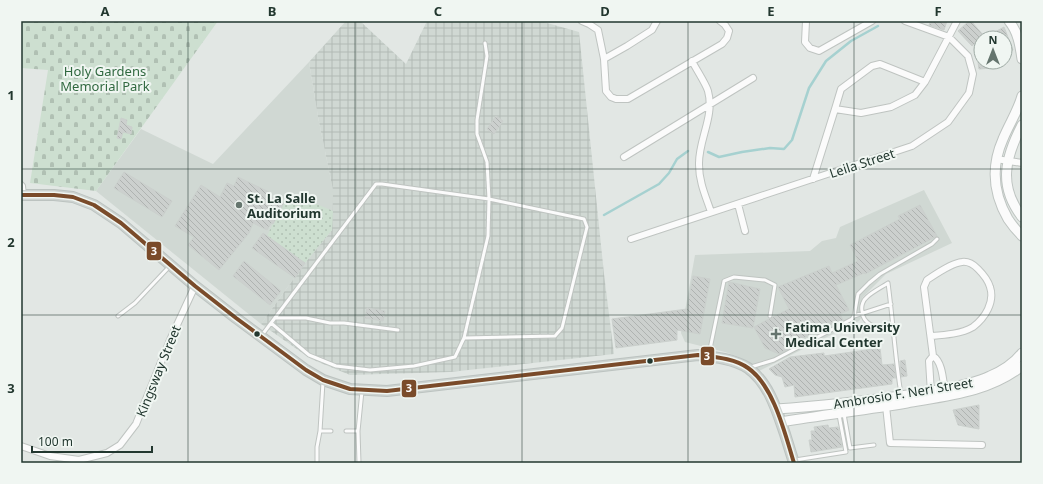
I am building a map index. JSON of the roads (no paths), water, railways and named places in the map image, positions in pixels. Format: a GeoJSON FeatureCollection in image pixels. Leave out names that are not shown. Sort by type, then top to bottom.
{"type":"FeatureCollection","features":[{"type":"Feature","properties":{"kind":"main road"},"geometry":{"type":"LineString","coordinates":[[22,192],[72,197],[94,205],[121,223],[196,286],[261,336],[306,370],[323,380],[350,389],[387,391],[677,356],[708,356],[736,362],[748,368],[764,384],[776,409],[794,462]]}},
{"type":"Feature","properties":{"kind":"street"},"geometry":{"type":"LineString","coordinates":[[582,21],[598,30],[604,59],[606,91],[611,97],[616,99],[628,99],[722,44],[727,38],[728,31],[725,25],[720,21]]}},
{"type":"Feature","properties":{"kind":"street"},"geometry":{"type":"LineString","coordinates":[[604,59],[652,30],[658,21]]}},
{"type":"Feature","properties":{"kind":"street"},"geometry":{"type":"LineString","coordinates":[[806,21],[805,42],[810,48],[819,51],[872,21]]}},
{"type":"Feature","properties":{"kind":"street","name":"Leila Street"},"geometry":{"type":"LineString","coordinates":[[631,239],[912,146],[948,122],[968,93],[973,74],[968,56],[948,37],[905,21]]}},
{"type":"Feature","properties":{"kind":"street"},"geometry":{"type":"LineString","coordinates":[[835,109],[861,113],[891,106],[915,95],[925,82],[957,21]]}},
{"type":"Feature","properties":{"kind":"street"},"geometry":{"type":"LineString","coordinates":[[1009,21],[1014,26],[1018,37],[1022,59]]}},
{"type":"Feature","properties":{"kind":"street"},"geometry":{"type":"LineString","coordinates":[[692,61],[708,91],[708,124],[702,141],[699,164],[701,183],[712,212]]}},
{"type":"Feature","properties":{"kind":"street"},"geometry":{"type":"LineString","coordinates":[[813,179],[841,88],[872,66],[880,64],[925,82]]}},
{"type":"Feature","properties":{"kind":"street"},"geometry":{"type":"LineString","coordinates":[[624,158],[753,78]]}},
{"type":"Feature","properties":{"kind":"street"},"geometry":{"type":"LineString","coordinates":[[1022,96],[1003,138],[996,159],[995,171],[999,196],[1008,220],[1022,236]]}},
{"type":"Feature","properties":{"kind":"street"},"geometry":{"type":"LineString","coordinates":[[1022,125],[1015,139],[1008,160],[1006,172],[1007,185],[1012,200],[1022,217]]}},
{"type":"Feature","properties":{"kind":"street"},"geometry":{"type":"LineString","coordinates":[[996,159],[1022,162]]}},
{"type":"Feature","properties":{"kind":"street"},"geometry":{"type":"LineString","coordinates":[[738,204],[745,231]]}},
{"type":"Feature","properties":{"kind":"street"},"geometry":{"type":"LineString","coordinates":[[931,336],[954,334],[972,327],[988,312],[991,289],[988,282],[976,266],[969,262],[962,262],[953,265],[927,280],[924,288],[933,356],[937,359],[941,368],[945,392]]}},
{"type":"Feature","properties":{"kind":"street","name":"Kingsway Street"},"geometry":{"type":"LineString","coordinates":[[21,446],[50,456],[80,460],[107,453],[120,445],[136,424],[170,340],[196,286]]}},
{"type":"Feature","properties":{"kind":"street","name":"Ambrosio F. Neri Street"},"geometry":{"type":"LineString","coordinates":[[776,409],[818,406],[845,410],[886,406],[945,392],[990,376],[1007,366],[1022,353]]}},
{"type":"Feature","properties":{"kind":"street"},"geometry":{"type":"LineString","coordinates":[[931,395],[929,361],[933,356]]}},
{"type":"Feature","properties":{"kind":"street","name":"Ambrosio F. Neri Street"},"geometry":{"type":"LineString","coordinates":[[945,392],[978,389],[994,384],[1012,374],[1022,366]]}},
{"type":"Feature","properties":{"kind":"street","name":"Ambrosio F. Neri Street"},"geometry":{"type":"LineString","coordinates":[[781,422],[845,410],[901,396],[931,395]]}},
{"type":"Feature","properties":{"kind":"street"},"geometry":{"type":"LineString","coordinates":[[886,406],[890,443],[982,445]]}},
{"type":"Feature","properties":{"kind":"lane"},"geometry":{"type":"LineString","coordinates":[[271,323],[309,355],[336,366],[370,370],[414,366],[455,357],[464,338],[488,236],[489,198],[487,162],[477,134],[477,120],[487,56],[485,43]]}},
{"type":"Feature","properties":{"kind":"lane"},"geometry":{"type":"LineString","coordinates":[[261,336],[376,184],[489,198],[584,219],[587,227],[562,328],[555,336],[464,338]]}},
{"type":"Feature","properties":{"kind":"lane"},"geometry":{"type":"LineString","coordinates":[[854,316],[858,294],[869,283],[880,274],[932,244],[937,239]]}},
{"type":"Feature","properties":{"kind":"lane"},"geometry":{"type":"LineString","coordinates":[[118,316],[134,303],[171,265]]}},
{"type":"Feature","properties":{"kind":"lane"},"geometry":{"type":"LineString","coordinates":[[708,356],[724,281],[734,277],[765,280],[774,285],[770,316]]}},
{"type":"Feature","properties":{"kind":"lane"},"geometry":{"type":"LineString","coordinates":[[893,331],[872,326],[866,322],[862,313],[862,306],[866,297],[888,283],[901,396]]}},
{"type":"Feature","properties":{"kind":"lane"},"geometry":{"type":"LineString","coordinates":[[748,368],[774,360],[845,323],[854,316],[891,304]]}},
{"type":"Feature","properties":{"kind":"lane"},"geometry":{"type":"LineString","coordinates":[[275,318],[306,318],[330,323],[344,323],[398,330]]}},
{"type":"Feature","properties":{"kind":"lane"},"geometry":{"type":"LineString","coordinates":[[317,463],[323,380]]}},
{"type":"Feature","properties":{"kind":"lane"},"geometry":{"type":"LineString","coordinates":[[360,463],[358,431],[362,390]]}},
{"type":"Feature","properties":{"kind":"lane"},"geometry":{"type":"LineString","coordinates":[[845,410],[850,448],[874,445]]}},
{"type":"Feature","properties":{"kind":"lane"},"geometry":{"type":"LineString","coordinates":[[794,462],[846,452],[845,410]]}},
{"type":"Feature","properties":{"kind":"lane"},"geometry":{"type":"LineString","coordinates":[[320,431],[331,431]]}},
{"type":"Feature","properties":{"kind":"lane"},"geometry":{"type":"LineString","coordinates":[[346,431],[358,431]]}},
{"type":"Feature","properties":{"kind":"waterway"},"geometry":{"type":"LineString","coordinates":[[708,152],[719,157],[770,148],[784,149],[792,140],[809,88],[826,61],[851,41],[878,26]]}},
{"type":"Feature","properties":{"kind":"waterway"},"geometry":{"type":"LineString","coordinates":[[604,215],[659,184],[669,173],[677,159],[688,151]]}},
{"type":"Feature","properties":{"kind":"place","name":"St. La Salle Auditorium"},"geometry":{"type":"Point","coordinates":[239,205]}},
{"type":"Feature","properties":{"kind":"place","name":"Fatima University Medical Center"},"geometry":{"type":"Point","coordinates":[776,334]}},
{"type":"Feature","properties":{"kind":"park label","name":"Holy Gardens Memorial Park"},"geometry":{"type":"Point","coordinates":[105,78]}}]}
